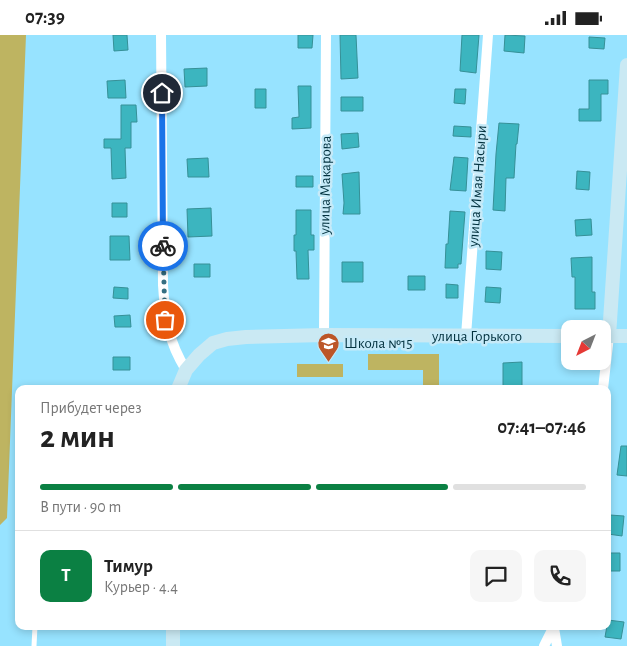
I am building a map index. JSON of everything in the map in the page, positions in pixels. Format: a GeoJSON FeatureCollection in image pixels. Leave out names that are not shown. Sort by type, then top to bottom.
{"type":"FeatureCollection","features":[{"type":"Feature","properties":{"kind":"main road"},"geometry":{"type":"LineString","coordinates":[[607,320],[627,65]]}},
{"type":"Feature","properties":{"kind":"main road","name":"улица Горького"},"geometry":{"type":"LineString","coordinates":[[186,370],[213,343],[246,337],[324,335],[561,336]]}},
{"type":"Feature","properties":{"kind":"main road"},"geometry":{"type":"LineString","coordinates":[[611,336],[627,336]]}},
{"type":"Feature","properties":{"kind":"main road"},"geometry":{"type":"LineString","coordinates":[[180,385],[186,370]]}},
{"type":"Feature","properties":{"kind":"main road"},"geometry":{"type":"LineString","coordinates":[[173,630],[173,646]]}},
{"type":"Feature","properties":{"kind":"street"},"geometry":{"type":"LineString","coordinates":[[161,35],[165,320],[175,351],[186,370]]}},
{"type":"Feature","properties":{"kind":"street","name":"улица Макарова"},"geometry":{"type":"LineString","coordinates":[[324,335],[326,35]]}},
{"type":"Feature","properties":{"kind":"street","name":"улица Имая Насыри"},"geometry":{"type":"LineString","coordinates":[[466,336],[488,35]]}},
{"type":"Feature","properties":{"kind":"street"},"geometry":{"type":"LineString","coordinates":[[603,385],[604,370]]}},
{"type":"Feature","properties":{"kind":"street"},"geometry":{"type":"LineString","coordinates":[[544,646],[552,630]]}},
{"type":"Feature","properties":{"kind":"street"},"geometry":{"type":"LineString","coordinates":[[554,630],[557,646]]}},
{"type":"Feature","properties":{"kind":"lane"},"geometry":{"type":"LineString","coordinates":[[34,646],[35,630]]}},
{"type":"Feature","properties":{"kind":"shaded area"},"geometry":{"type":"Polygon","coordinates":[[[0,35],[26,35],[7,518],[0,525],[0,35]]]}},
{"type":"Feature","properties":{"kind":"shaded area"},"geometry":{"type":"Polygon","coordinates":[[[368,354],[439,354],[439,385],[423,385],[423,370],[368,370],[368,354]]]}},
{"type":"Feature","properties":{"kind":"shaded area"},"geometry":{"type":"Polygon","coordinates":[[[297,364],[343,364],[343,377],[297,377],[297,364]]]}},
{"type":"Feature","properties":{"kind":"building"},"geometry":{"type":"Polygon","coordinates":[[[113,35],[127,35],[128,50],[114,51],[113,35]]]}},
{"type":"Feature","properties":{"kind":"building"},"geometry":{"type":"Polygon","coordinates":[[[298,35],[313,35],[312,48],[298,48],[298,35]]]}},
{"type":"Feature","properties":{"kind":"building"},"geometry":{"type":"Polygon","coordinates":[[[340,35],[356,35],[358,78],[341,79],[340,35]]]}},
{"type":"Feature","properties":{"kind":"building"},"geometry":{"type":"Polygon","coordinates":[[[462,35],[479,35],[476,73],[460,71],[462,35]]]}},
{"type":"Feature","properties":{"kind":"building"},"geometry":{"type":"Polygon","coordinates":[[[505,35],[525,36],[524,53],[504,51],[505,35]]]}},
{"type":"Feature","properties":{"kind":"building"},"geometry":{"type":"Polygon","coordinates":[[[589,37],[605,38],[604,49],[589,48],[589,37]]]}},
{"type":"Feature","properties":{"kind":"building"},"geometry":{"type":"Polygon","coordinates":[[[207,68],[207,86],[185,87],[184,69],[207,68]]]}},
{"type":"Feature","properties":{"kind":"building"},"geometry":{"type":"Polygon","coordinates":[[[125,80],[126,98],[108,98],[107,81],[125,80]]]}},
{"type":"Feature","properties":{"kind":"building"},"geometry":{"type":"Polygon","coordinates":[[[589,80],[608,80],[608,94],[601,94],[601,121],[579,121],[579,109],[589,109],[589,80]]]}},
{"type":"Feature","properties":{"kind":"building"},"geometry":{"type":"Polygon","coordinates":[[[298,86],[311,86],[311,128],[292,129],[292,118],[299,117],[298,86]]]}},
{"type":"Feature","properties":{"kind":"building"},"geometry":{"type":"Polygon","coordinates":[[[255,89],[266,89],[266,108],[255,108],[255,89]]]}},
{"type":"Feature","properties":{"kind":"building"},"geometry":{"type":"Polygon","coordinates":[[[455,89],[466,89],[465,104],[454,103],[455,89]]]}},
{"type":"Feature","properties":{"kind":"building"},"geometry":{"type":"Polygon","coordinates":[[[341,97],[363,97],[363,111],[341,111],[341,97]]]}},
{"type":"Feature","properties":{"kind":"building"},"geometry":{"type":"Polygon","coordinates":[[[121,105],[136,105],[137,122],[131,122],[131,148],[125,148],[126,178],[112,179],[111,148],[104,148],[104,139],[121,139],[121,105]]]}},
{"type":"Feature","properties":{"kind":"building"},"geometry":{"type":"Polygon","coordinates":[[[499,123],[519,124],[514,178],[506,178],[505,211],[493,210],[499,123]]]}},
{"type":"Feature","properties":{"kind":"building"},"geometry":{"type":"Polygon","coordinates":[[[454,126],[471,127],[471,137],[453,136],[454,126]]]}},
{"type":"Feature","properties":{"kind":"building"},"geometry":{"type":"Polygon","coordinates":[[[358,133],[359,147],[342,149],[341,134],[358,133]]]}},
{"type":"Feature","properties":{"kind":"building"},"geometry":{"type":"Polygon","coordinates":[[[454,157],[468,158],[466,191],[450,190],[454,157]]]}},
{"type":"Feature","properties":{"kind":"building"},"geometry":{"type":"Polygon","coordinates":[[[208,158],[209,177],[188,177],[187,159],[208,158]]]}},
{"type":"Feature","properties":{"kind":"building"},"geometry":{"type":"Polygon","coordinates":[[[577,171],[590,172],[589,190],[576,189],[577,171]]]}},
{"type":"Feature","properties":{"kind":"building"},"geometry":{"type":"Polygon","coordinates":[[[359,172],[360,214],[343,214],[342,174],[359,172]]]}},
{"type":"Feature","properties":{"kind":"building"},"geometry":{"type":"Polygon","coordinates":[[[296,176],[313,176],[313,187],[296,187],[296,176]]]}},
{"type":"Feature","properties":{"kind":"building"},"geometry":{"type":"Polygon","coordinates":[[[112,203],[127,203],[127,217],[112,217],[112,203]]]}},
{"type":"Feature","properties":{"kind":"building"},"geometry":{"type":"Polygon","coordinates":[[[211,208],[212,236],[188,237],[187,209],[211,208]]]}},
{"type":"Feature","properties":{"kind":"building"},"geometry":{"type":"Polygon","coordinates":[[[296,210],[311,210],[311,235],[314,235],[314,250],[308,250],[309,279],[297,279],[296,251],[294,251],[296,210]]]}},
{"type":"Feature","properties":{"kind":"building"},"geometry":{"type":"Polygon","coordinates":[[[450,211],[465,212],[461,264],[458,264],[458,268],[445,268],[450,211]]]}},
{"type":"Feature","properties":{"kind":"building"},"geometry":{"type":"Polygon","coordinates":[[[591,219],[592,235],[576,236],[575,220],[591,219]]]}},
{"type":"Feature","properties":{"kind":"building"},"geometry":{"type":"Polygon","coordinates":[[[110,236],[129,236],[130,260],[110,260],[110,236]]]}},
{"type":"Feature","properties":{"kind":"building"},"geometry":{"type":"Polygon","coordinates":[[[486,251],[502,252],[501,270],[486,269],[486,251]]]}},
{"type":"Feature","properties":{"kind":"building"},"geometry":{"type":"Polygon","coordinates":[[[592,257],[592,292],[595,292],[595,309],[575,309],[575,277],[572,277],[571,258],[592,257]]]}},
{"type":"Feature","properties":{"kind":"building"},"geometry":{"type":"Polygon","coordinates":[[[342,262],[363,262],[363,282],[342,282],[342,262]]]}},
{"type":"Feature","properties":{"kind":"building"},"geometry":{"type":"Polygon","coordinates":[[[194,264],[210,264],[210,277],[194,277],[194,264]]]}},
{"type":"Feature","properties":{"kind":"building"},"geometry":{"type":"Polygon","coordinates":[[[408,276],[425,276],[425,290],[408,290],[408,276]]]}},
{"type":"Feature","properties":{"kind":"building"},"geometry":{"type":"Polygon","coordinates":[[[446,284],[458,285],[458,298],[446,298],[446,284]]]}},
{"type":"Feature","properties":{"kind":"building"},"geometry":{"type":"Polygon","coordinates":[[[114,287],[128,288],[128,299],[113,298],[114,287]]]}},
{"type":"Feature","properties":{"kind":"building"},"geometry":{"type":"Polygon","coordinates":[[[486,287],[501,288],[500,303],[485,302],[486,287]]]}},
{"type":"Feature","properties":{"kind":"building"},"geometry":{"type":"Polygon","coordinates":[[[130,315],[131,327],[115,327],[114,316],[130,315]]]}},
{"type":"Feature","properties":{"kind":"building"},"geometry":{"type":"Polygon","coordinates":[[[113,357],[130,357],[130,370],[113,370],[113,357]]]}},
{"type":"Feature","properties":{"kind":"building"},"geometry":{"type":"Polygon","coordinates":[[[522,362],[522,385],[503,385],[503,363],[522,362]]]}},
{"type":"Feature","properties":{"kind":"building"},"geometry":{"type":"Polygon","coordinates":[[[621,446],[627,446],[627,476],[617,475],[621,446]]]}},
{"type":"Feature","properties":{"kind":"building"},"geometry":{"type":"Polygon","coordinates":[[[611,515],[624,516],[622,536],[611,534],[611,515]]]}},
{"type":"Feature","properties":{"kind":"building"},"geometry":{"type":"Polygon","coordinates":[[[611,553],[620,553],[620,571],[611,571],[611,553]]]}},
{"type":"Feature","properties":{"kind":"building"},"geometry":{"type":"Polygon","coordinates":[[[611,620],[624,622],[621,639],[605,637],[606,630],[611,630],[611,620]]]}},
{"type":"Feature","properties":{"kind":"way so far"},"geometry":{"type":"LineString","coordinates":[[163,246],[165,320]]}},
{"type":"Feature","properties":{"kind":"place","name":"Школа №15"},"geometry":{"type":"Point","coordinates":[328,362]}},
{"type":"Feature","properties":{"kind":"route"},"geometry":{"type":"LineString","coordinates":[[162,93],[163,246]]}}]}
